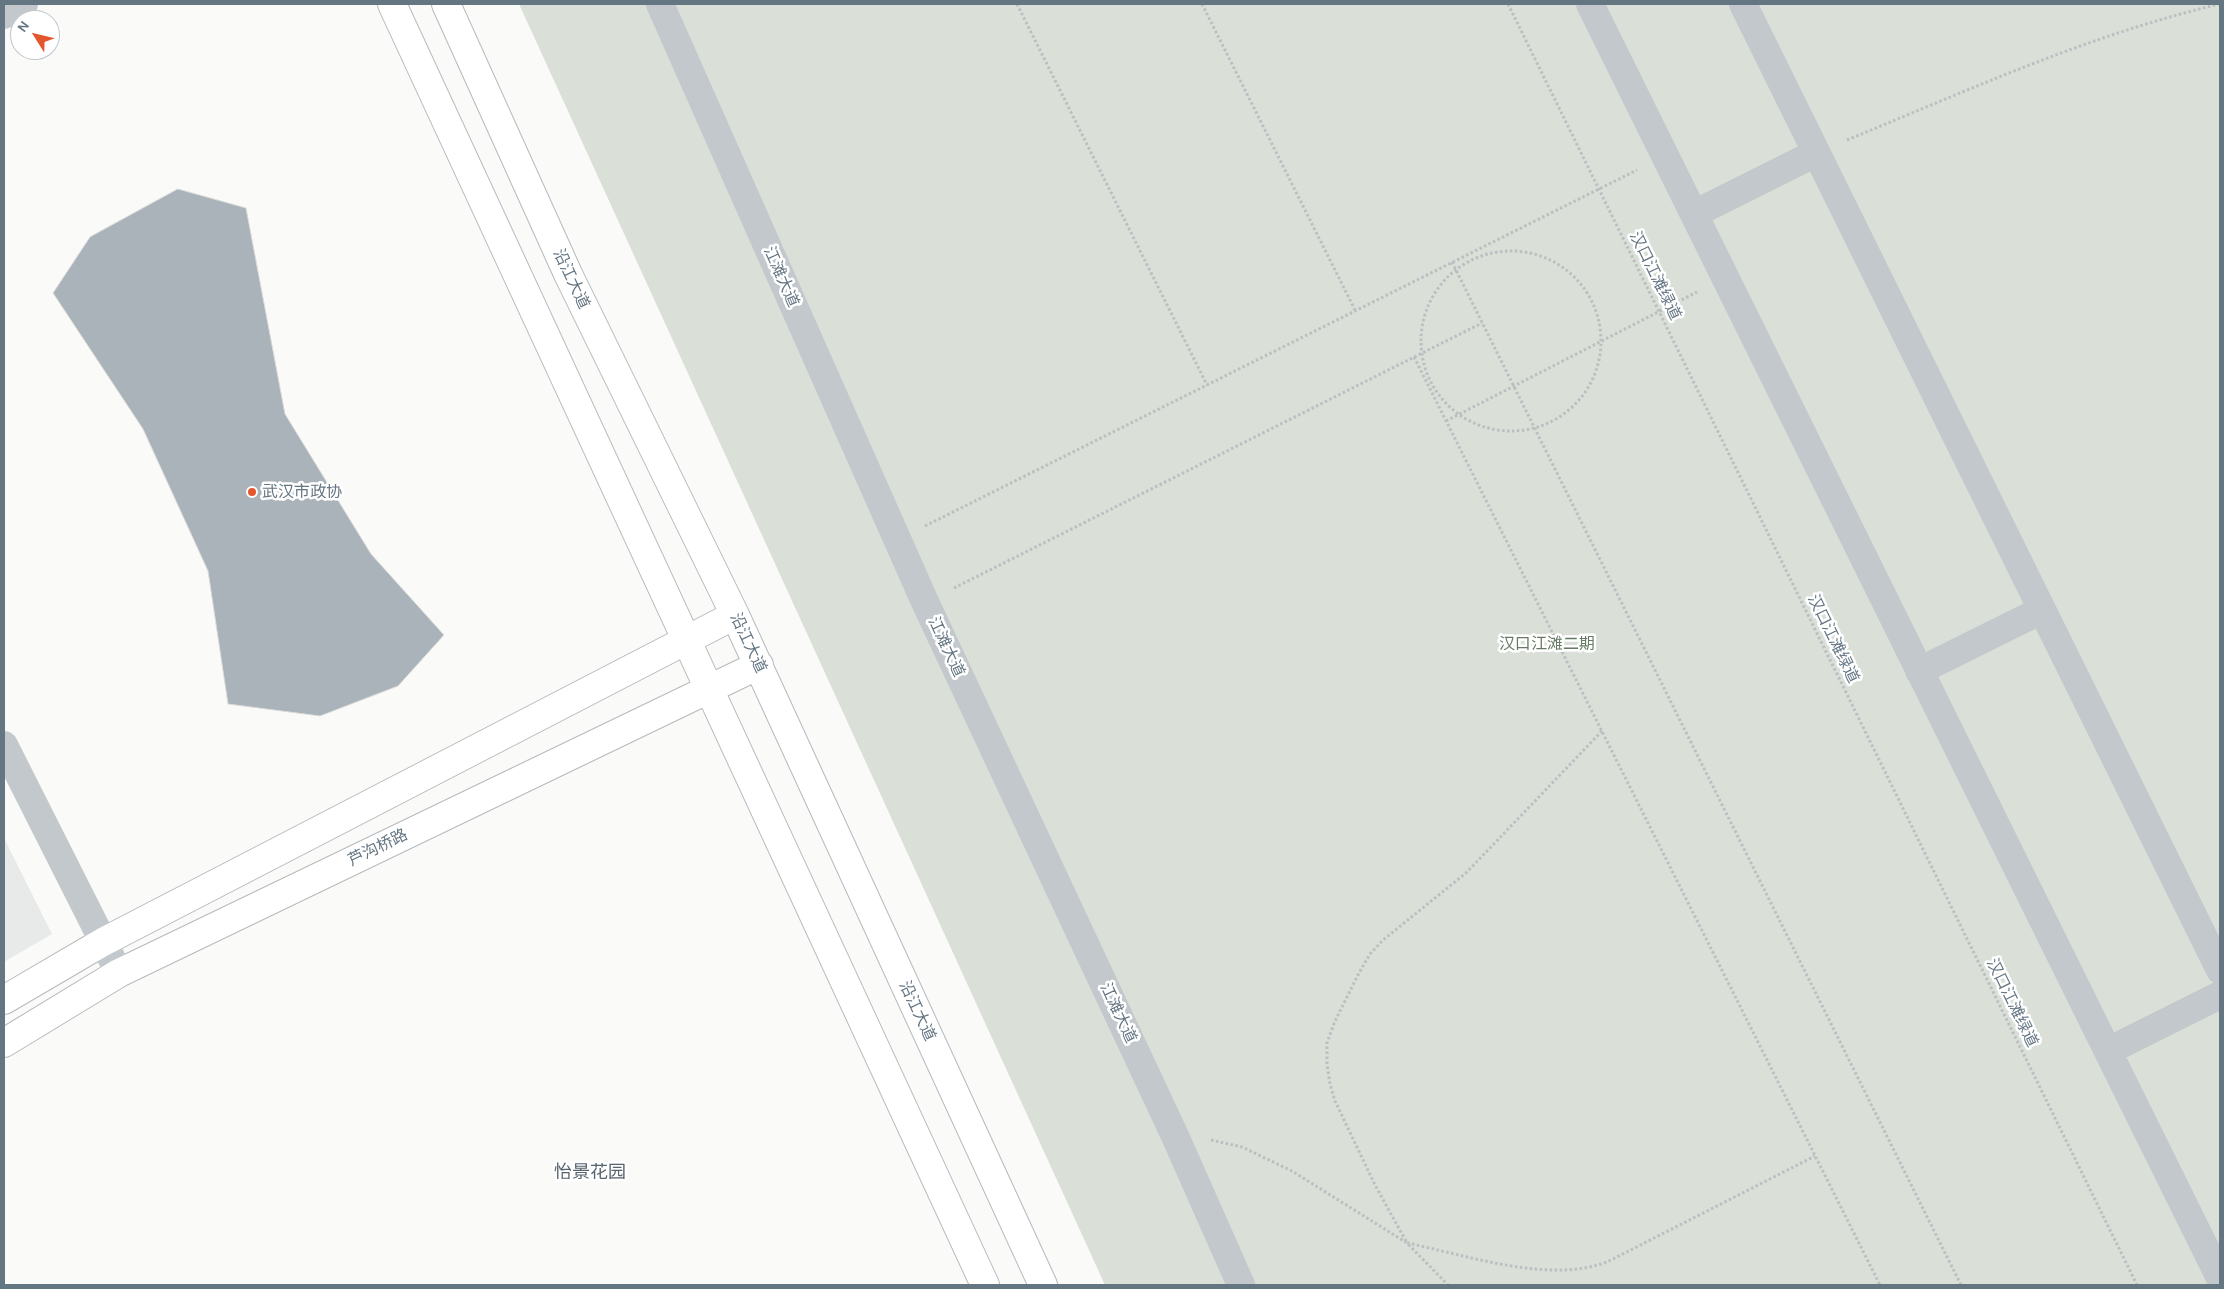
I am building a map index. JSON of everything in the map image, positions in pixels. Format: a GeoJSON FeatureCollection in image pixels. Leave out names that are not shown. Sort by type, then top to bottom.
{"type":"FeatureCollection","features":[{"type":"Feature","properties":{"kind":"main road"},"geometry":{"type":"LineString","coordinates":[[392,4],[985,1285]]}},
{"type":"Feature","properties":{"kind":"main road","name":"沿江大道"},"geometry":{"type":"LineString","coordinates":[[446,4],[568,274],[736,615],[1043,1285]]}},
{"type":"Feature","properties":{"kind":"main road"},"geometry":{"type":"LineString","coordinates":[[4,1000],[103,942],[736,615]]}},
{"type":"Feature","properties":{"kind":"main road","name":"芦沟桥路"},"geometry":{"type":"LineString","coordinates":[[4,1043],[119,973],[759,665]]}},
{"type":"Feature","properties":{"kind":"street"},"geometry":{"type":"LineString","coordinates":[[4,15],[24,4]]}},
{"type":"Feature","properties":{"kind":"street","name":"江滩大道"},"geometry":{"type":"LineString","coordinates":[[660,4],[925,602],[1175,1136],[1241,1285]]}},
{"type":"Feature","properties":{"kind":"street"},"geometry":{"type":"LineString","coordinates":[[1590,4],[2220,1278]]}},
{"type":"Feature","properties":{"kind":"street"},"geometry":{"type":"LineString","coordinates":[[1743,4],[2220,970]]}},
{"type":"Feature","properties":{"kind":"street"},"geometry":{"type":"LineString","coordinates":[[1694,214],[1816,153]]}},
{"type":"Feature","properties":{"kind":"street"},"geometry":{"type":"LineString","coordinates":[[1919,671],[2042,610]]}},
{"type":"Feature","properties":{"kind":"street"},"geometry":{"type":"LineString","coordinates":[[4,745],[119,973]]}},
{"type":"Feature","properties":{"kind":"street"},"geometry":{"type":"LineString","coordinates":[[2108,1051],[2220,995]]}},
{"type":"Feature","properties":{"kind":"path"},"geometry":{"type":"LineString","coordinates":[[1017,4],[1206,385]]}},
{"type":"Feature","properties":{"kind":"path"},"geometry":{"type":"LineString","coordinates":[[1202,4],[1355,310]]}},
{"type":"Feature","properties":{"kind":"path","name":"汉口江滩绿道"},"geometry":{"type":"LineString","coordinates":[[1508,4],[2137,1285]]}},
{"type":"Feature","properties":{"kind":"path"},"geometry":{"type":"LineString","coordinates":[[1816,153],[2037,62],[2129,30],[2220,4]]}},
{"type":"Feature","properties":{"kind":"path"},"geometry":{"type":"LineString","coordinates":[[897,539],[1665,156]]}},
{"type":"Feature","properties":{"kind":"path"},"geometry":{"type":"LineString","coordinates":[[1512,250],[1534,253],[1554,261],[1572,274],[1586,290],[1596,309],[1601,342],[1595,374],[1585,393],[1570,409],[1552,421],[1534,428],[1510,431],[1488,428],[1468,420],[1450,408],[1436,391],[1426,372],[1422,353],[1422,329],[1427,307],[1438,288],[1456,270],[1471,260],[1491,253],[1512,250]]}},
{"type":"Feature","properties":{"kind":"path"},"geometry":{"type":"LineString","coordinates":[[1452,262],[1961,1285]]}},
{"type":"Feature","properties":{"kind":"path"},"geometry":{"type":"LineString","coordinates":[[1446,421],[1725,278]]}},
{"type":"Feature","properties":{"kind":"path"},"geometry":{"type":"LineString","coordinates":[[925,602],[1482,323]]}},
{"type":"Feature","properties":{"kind":"path"},"geometry":{"type":"LineString","coordinates":[[1414,357],[1880,1285]]}},
{"type":"Feature","properties":{"kind":"path"},"geometry":{"type":"LineString","coordinates":[[1602,731],[1466,872],[1383,940],[1370,954],[1355,980],[1335,1021],[1327,1043],[1327,1057],[1330,1084],[1335,1101],[1375,1185],[1407,1243],[1535,1270],[1583,1270],[1595,1267],[1816,1156]]}},
{"type":"Feature","properties":{"kind":"path"},"geometry":{"type":"LineString","coordinates":[[1175,1136],[1218,1141],[1242,1147],[1292,1171],[1407,1243],[1448,1285]]}},
{"type":"Feature","properties":{"kind":"shaded area"},"geometry":{"type":"Polygon","coordinates":[[[4,838],[52,934],[4,962],[4,838]]]}},
{"type":"Feature","properties":{"kind":"green space","name":"汉口江滩二期"},"geometry":{"type":"Polygon","coordinates":[[[519,4],[2220,4],[2220,1285],[1105,1285],[519,4]]]}},
{"type":"Feature","properties":{"kind":"building","name":"武汉市政协"},"geometry":{"type":"Polygon","coordinates":[[[178,189],[246,208],[285,414],[371,554],[444,635],[398,686],[320,716],[228,704],[208,571],[143,429],[53,293],[90,237],[178,189]]]}},
{"type":"Feature","properties":{"kind":"place","name":"武汉市政协"},"geometry":{"type":"Point","coordinates":[252,492]}},
{"type":"Feature","properties":{"kind":"district","name":"怡景花园"},"geometry":{"type":"Point","coordinates":[590,1173]}}]}
